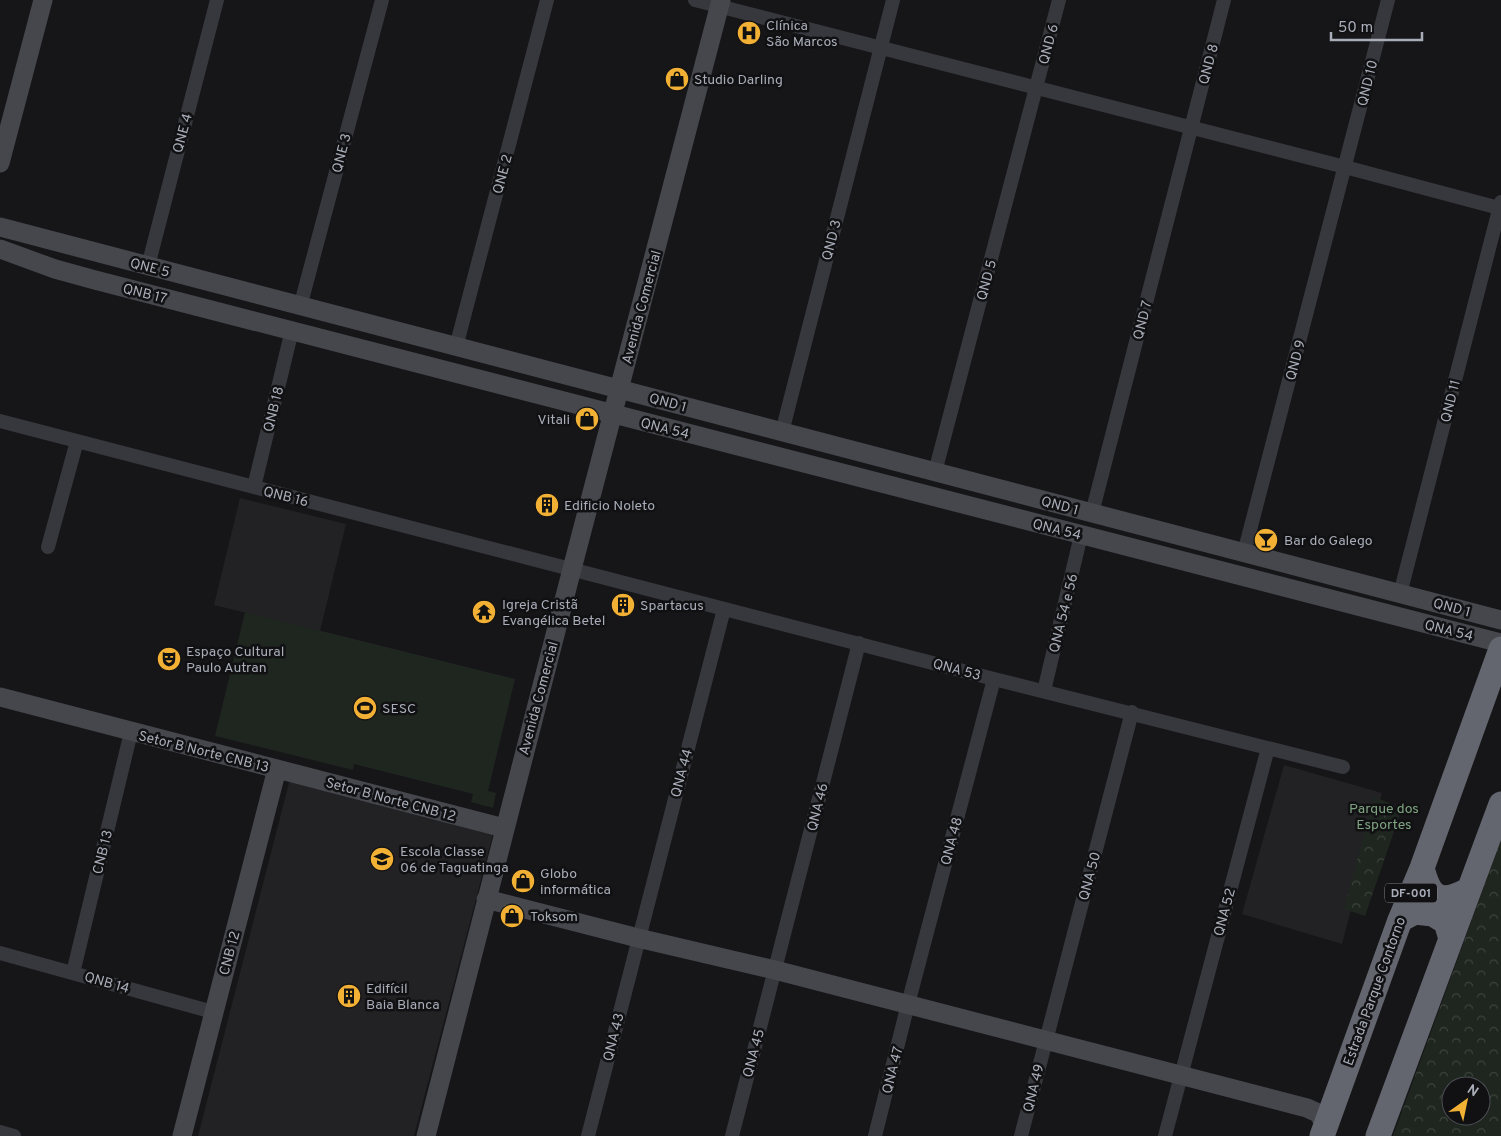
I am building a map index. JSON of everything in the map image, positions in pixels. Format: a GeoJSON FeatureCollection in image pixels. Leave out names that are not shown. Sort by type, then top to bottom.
{"type":"FeatureCollection","features":[{"type":"Feature","properties":{"kind":"highway","name":"Estrada Parque Contorno"},"geometry":{"type":"LineString","coordinates":[[1324,1131],[1501,649]]}},
{"type":"Feature","properties":{"kind":"highway"},"geometry":{"type":"LineString","coordinates":[[1378,1136],[1501,804]]}},
{"type":"Feature","properties":{"kind":"highway"},"geometry":{"type":"LineString","coordinates":[[1422,868],[1428,888],[1437,896],[1450,898],[1468,890]]}},
{"type":"Feature","properties":{"kind":"highway"},"geometry":{"type":"LineString","coordinates":[[1400,920],[1415,912],[1433,914],[1446,922],[1451,939]]}},
{"type":"Feature","properties":{"kind":"main road"},"geometry":{"type":"LineString","coordinates":[[0,163],[43,0]]}},
{"type":"Feature","properties":{"kind":"main road","name":"Avenida Comercial"},"geometry":{"type":"LineString","coordinates":[[426,1136],[504,828],[720,3]]}},
{"type":"Feature","properties":{"kind":"main road","name":"QNE 5"},"geometry":{"type":"LineString","coordinates":[[0,227],[463,349]]}},
{"type":"Feature","properties":{"kind":"main road"},"geometry":{"type":"LineString","coordinates":[[55,269],[69,265],[74,261],[74,252],[65,245]]}},
{"type":"Feature","properties":{"kind":"main road","name":"QNB 17"},"geometry":{"type":"LineString","coordinates":[[0,249],[55,269],[94,280],[464,375]]}},
{"type":"Feature","properties":{"kind":"main road"},"geometry":{"type":"LineString","coordinates":[[94,280],[92,267],[96,258],[101,254]]}},
{"type":"Feature","properties":{"kind":"main road"},"geometry":{"type":"LineString","coordinates":[[463,349],[472,357],[472,363],[464,375],[613,415]]}},
{"type":"Feature","properties":{"kind":"main road","name":"QND 1"},"geometry":{"type":"LineString","coordinates":[[463,349],[1501,620]]}},
{"type":"Feature","properties":{"kind":"main road"},"geometry":{"type":"LineString","coordinates":[[707,439],[704,431],[705,426],[714,414]]}},
{"type":"Feature","properties":{"kind":"main road","name":"QNA 54"},"geometry":{"type":"LineString","coordinates":[[613,415],[1501,643]]}},
{"type":"Feature","properties":{"kind":"main road"},"geometry":{"type":"LineString","coordinates":[[992,512],[1002,502],[1004,496],[1001,489]]}},
{"type":"Feature","properties":{"kind":"main road"},"geometry":{"type":"LineString","coordinates":[[1022,520],[1018,511],[1019,507],[1028,496]]}},
{"type":"Feature","properties":{"kind":"main road"},"geometry":{"type":"LineString","coordinates":[[1439,627],[1449,614],[1446,606]]}},
{"type":"Feature","properties":{"kind":"main road","name":"Setor B Norte CNB 13"},"geometry":{"type":"LineString","coordinates":[[0,697],[277,770]]}},
{"type":"Feature","properties":{"kind":"main road","name":"Setor B Norte CNB 12"},"geometry":{"type":"LineString","coordinates":[[277,770],[504,828]]}},
{"type":"Feature","properties":{"kind":"main road","name":"CNB 12"},"geometry":{"type":"LineString","coordinates":[[182,1136],[277,770]]}},
{"type":"Feature","properties":{"kind":"main road"},"geometry":{"type":"LineString","coordinates":[[486,899],[638,938],[775,970],[1307,1108],[1318,1113],[1324,1131]]}},
{"type":"Feature","properties":{"kind":"main road"},"geometry":{"type":"LineString","coordinates":[[1307,1108],[1335,1099]]}},
{"type":"Feature","properties":{"kind":"street","name":"QNE 4"},"geometry":{"type":"LineString","coordinates":[[148,266],[217,0]]}},
{"type":"Feature","properties":{"kind":"street","name":"QNE 3"},"geometry":{"type":"LineString","coordinates":[[300,307],[382,0]]}},
{"type":"Feature","properties":{"kind":"street","name":"QNE 2"},"geometry":{"type":"LineString","coordinates":[[463,349],[547,0]]}},
{"type":"Feature","properties":{"kind":"street"},"geometry":{"type":"LineString","coordinates":[[695,0],[720,3],[880,48],[1500,205]]}},
{"type":"Feature","properties":{"kind":"street","name":"QND 3"},"geometry":{"type":"LineString","coordinates":[[782,432],[893,0]]}},
{"type":"Feature","properties":{"kind":"street","name":"QND 6"},"geometry":{"type":"LineString","coordinates":[[1037,88],[1059,0]]}},
{"type":"Feature","properties":{"kind":"street","name":"QND 8"},"geometry":{"type":"LineString","coordinates":[[1191,127],[1224,0]]}},
{"type":"Feature","properties":{"kind":"street","name":"QND 10"},"geometry":{"type":"LineString","coordinates":[[1345,166],[1388,0]]}},
{"type":"Feature","properties":{"kind":"street","name":"QND 5"},"geometry":{"type":"LineString","coordinates":[[935,472],[1037,88]]}},
{"type":"Feature","properties":{"kind":"street","name":"QND 7"},"geometry":{"type":"LineString","coordinates":[[1092,513],[1191,127]]}},
{"type":"Feature","properties":{"kind":"street","name":"QND 9"},"geometry":{"type":"LineString","coordinates":[[1244,553],[1345,166]]}},
{"type":"Feature","properties":{"kind":"street","name":"QND 11"},"geometry":{"type":"LineString","coordinates":[[1400,594],[1500,205]]}},
{"type":"Feature","properties":{"kind":"street","name":"QNB 18"},"geometry":{"type":"LineString","coordinates":[[254,487],[292,330]]}},
{"type":"Feature","properties":{"kind":"street","name":"QNB 16"},"geometry":{"type":"LineString","coordinates":[[0,421],[572,569]]}},
{"type":"Feature","properties":{"kind":"street"},"geometry":{"type":"LineString","coordinates":[[48,547],[77,441]]}},
{"type":"Feature","properties":{"kind":"street","name":"QNA 54 e 56"},"geometry":{"type":"LineString","coordinates":[[1044,691],[1082,535]]}},
{"type":"Feature","properties":{"kind":"street","name":"QNA 53"},"geometry":{"type":"LineString","coordinates":[[572,569],[994,679],[1132,712],[1343,767]]}},
{"type":"Feature","properties":{"kind":"street","name":"QNA 44"},"geometry":{"type":"LineString","coordinates":[[638,938],[724,609]]}},
{"type":"Feature","properties":{"kind":"street","name":"QNA 46"},"geometry":{"type":"LineString","coordinates":[[775,970],[859,643]]}},
{"type":"Feature","properties":{"kind":"street","name":"QNA 48"},"geometry":{"type":"LineString","coordinates":[[908,1004],[994,679]]}},
{"type":"Feature","properties":{"kind":"street","name":"QNA 50"},"geometry":{"type":"LineString","coordinates":[[1046,1040],[1132,712]]}},
{"type":"Feature","properties":{"kind":"street","name":"CNB 13"},"geometry":{"type":"LineString","coordinates":[[73,973],[131,732]]}},
{"type":"Feature","properties":{"kind":"street","name":"QNA 52"},"geometry":{"type":"LineString","coordinates":[[1165,1136],[1268,748]]}},
{"type":"Feature","properties":{"kind":"street","name":"QNA 43"},"geometry":{"type":"LineString","coordinates":[[588,1136],[638,938]]}},
{"type":"Feature","properties":{"kind":"street","name":"QNB 14"},"geometry":{"type":"LineString","coordinates":[[0,953],[213,1012]]}},
{"type":"Feature","properties":{"kind":"street","name":"QNA 45"},"geometry":{"type":"LineString","coordinates":[[732,1136],[775,970]]}},
{"type":"Feature","properties":{"kind":"street","name":"QNA 47"},"geometry":{"type":"LineString","coordinates":[[875,1136],[908,1004]]}},
{"type":"Feature","properties":{"kind":"street","name":"QNA 49"},"geometry":{"type":"LineString","coordinates":[[1021,1136],[1046,1040]]}},
{"type":"Feature","properties":{"kind":"street"},"geometry":{"type":"LineString","coordinates":[[0,1132],[14,1136]]}},
{"type":"Feature","properties":{"kind":"shaded area"},"geometry":{"type":"Polygon","coordinates":[[[240,498],[346,524],[320,631],[214,605],[240,498]]]}},
{"type":"Feature","properties":{"kind":"shaded area"},"geometry":{"type":"Polygon","coordinates":[[[1284,765],[1382,793],[1342,944],[1242,914],[1284,765]]]}},
{"type":"Feature","properties":{"kind":"shaded area"},"geometry":{"type":"Polygon","coordinates":[[[290,779],[494,830],[414,1136],[198,1136],[290,779]]]}},
{"type":"Feature","properties":{"kind":"green space","name":"SESC"},"geometry":{"type":"Polygon","coordinates":[[[245,612],[515,679],[488,791],[496,793],[493,808],[471,802],[473,794],[354,764],[353,770],[215,736],[245,612]]]}},
{"type":"Feature","properties":{"kind":"green space","name":"Parque dos Esportes"},"geometry":{"type":"Polygon","coordinates":[[[1374,797],[1402,808],[1365,916],[1344,909],[1374,797]]]}},
{"type":"Feature","properties":{"kind":"green space"},"geometry":{"type":"Polygon","coordinates":[[[1501,839],[1501,1136],[1393,1136],[1488,876],[1501,839]]]}},
{"type":"Feature","properties":{"kind":"place","name":"Clínica São Marcos"},"geometry":{"type":"Point","coordinates":[749,33]}},
{"type":"Feature","properties":{"kind":"place","name":"Studio Darling"},"geometry":{"type":"Point","coordinates":[677,79]}},
{"type":"Feature","properties":{"kind":"place","name":"Vitali"},"geometry":{"type":"Point","coordinates":[587,419]}},
{"type":"Feature","properties":{"kind":"place","name":"Edificio Noleto"},"geometry":{"type":"Point","coordinates":[547,505]}},
{"type":"Feature","properties":{"kind":"place","name":"Bar do Galego"},"geometry":{"type":"Point","coordinates":[1266,540]}},
{"type":"Feature","properties":{"kind":"place","name":"Spartacus"},"geometry":{"type":"Point","coordinates":[623,605]}},
{"type":"Feature","properties":{"kind":"place","name":"Igreja Cristã Evangélica Betel"},"geometry":{"type":"Point","coordinates":[484,612]}},
{"type":"Feature","properties":{"kind":"place","name":"Espaço Cultural Paulo Autran"},"geometry":{"type":"Point","coordinates":[169,659]}},
{"type":"Feature","properties":{"kind":"place","name":"SESC"},"geometry":{"type":"Point","coordinates":[365,708]}},
{"type":"Feature","properties":{"kind":"place","name":"Escola Classe 06 de Taguatinga"},"geometry":{"type":"Point","coordinates":[382,859]}},
{"type":"Feature","properties":{"kind":"place","name":"Globo informática"},"geometry":{"type":"Point","coordinates":[523,881]}},
{"type":"Feature","properties":{"kind":"place","name":"Toksom"},"geometry":{"type":"Point","coordinates":[512,916]}},
{"type":"Feature","properties":{"kind":"place","name":"Edifícil Baia Blanca"},"geometry":{"type":"Point","coordinates":[349,996]}}]}
